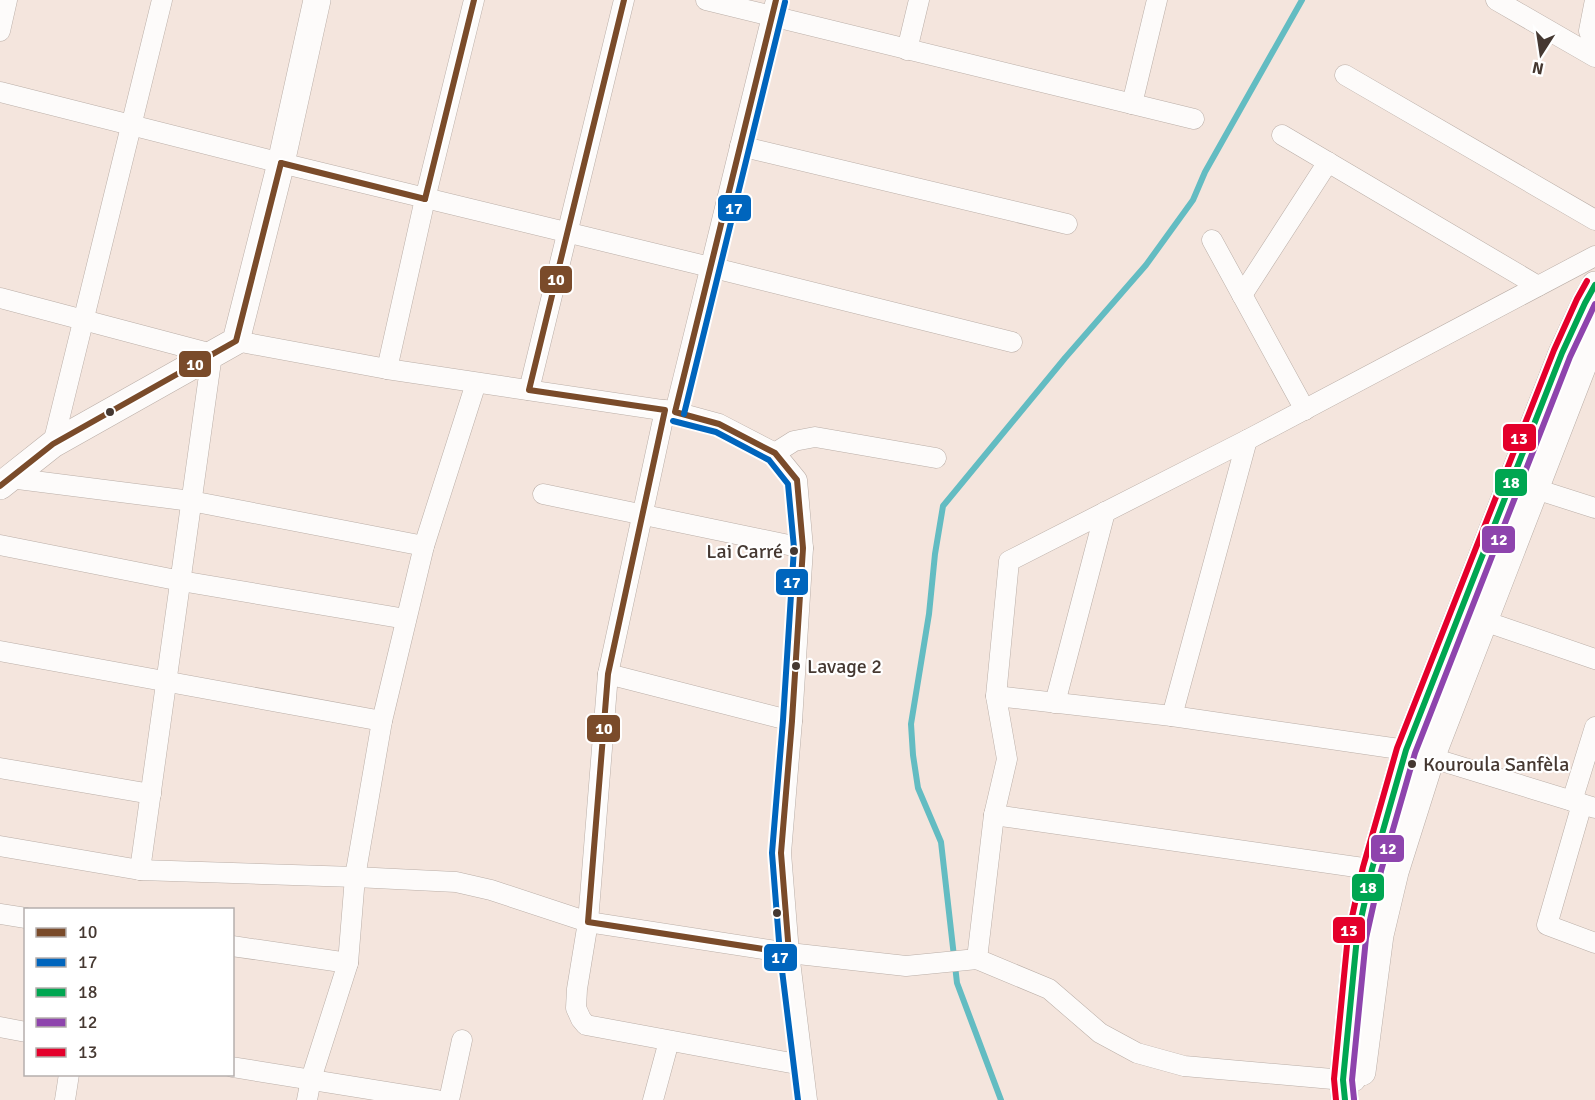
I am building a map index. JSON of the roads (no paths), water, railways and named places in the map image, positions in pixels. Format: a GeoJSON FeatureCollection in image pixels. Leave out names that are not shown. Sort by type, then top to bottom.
{"type":"FeatureCollection","features":[{"type":"Feature","properties":{"kind":"main road"},"geometry":{"type":"LineString","coordinates":[[5,482],[53,444],[236,341],[281,163],[317,0]]}},
{"type":"Feature","properties":{"kind":"main road"},"geometry":{"type":"LineString","coordinates":[[1581,359],[1585,303],[1595,285]]}},
{"type":"Feature","properties":{"kind":"main road"},"geometry":{"type":"LineString","coordinates":[[1353,1090],[1380,935],[1383,871],[1419,754],[1524,485],[1595,328]]}},
{"type":"Feature","properties":{"kind":"main road"},"geometry":{"type":"LineString","coordinates":[[1419,754],[1484,621],[1524,485]]}},
{"type":"Feature","properties":{"kind":"street"},"geometry":{"type":"LineString","coordinates":[[0,31],[7,0]]}},
{"type":"Feature","properties":{"kind":"street"},"geometry":{"type":"LineString","coordinates":[[53,444],[162,0]]}},
{"type":"Feature","properties":{"kind":"street"},"geometry":{"type":"LineString","coordinates":[[387,369],[425,199],[474,0]]}},
{"type":"Feature","properties":{"kind":"street"},"geometry":{"type":"LineString","coordinates":[[529,390],[624,0]]}},
{"type":"Feature","properties":{"kind":"street"},"geometry":{"type":"LineString","coordinates":[[706,0],[774,8],[907,50],[1194,119]]}},
{"type":"Feature","properties":{"kind":"street"},"geometry":{"type":"LineString","coordinates":[[907,50],[919,0]]}},
{"type":"Feature","properties":{"kind":"street"},"geometry":{"type":"LineString","coordinates":[[1132,104],[1157,0]]}},
{"type":"Feature","properties":{"kind":"street"},"geometry":{"type":"LineString","coordinates":[[1496,0],[1595,57]]}},
{"type":"Feature","properties":{"kind":"street"},"geometry":{"type":"LineString","coordinates":[[1594,0],[1589,31],[1595,47]]}},
{"type":"Feature","properties":{"kind":"street"},"geometry":{"type":"LineString","coordinates":[[774,8],[710,267],[643,514],[608,674],[588,922],[576,1008],[586,1024],[802,1065]]}},
{"type":"Feature","properties":{"kind":"street"},"geometry":{"type":"LineString","coordinates":[[1345,75],[1595,220]]}},
{"type":"Feature","properties":{"kind":"street"},"geometry":{"type":"LineString","coordinates":[[0,92],[425,199],[1012,342]]}},
{"type":"Feature","properties":{"kind":"street"},"geometry":{"type":"LineString","coordinates":[[1282,135],[1538,286]]}},
{"type":"Feature","properties":{"kind":"street"},"geometry":{"type":"LineString","coordinates":[[740,146],[1067,224]]}},
{"type":"Feature","properties":{"kind":"street"},"geometry":{"type":"LineString","coordinates":[[1242,295],[1328,162]]}},
{"type":"Feature","properties":{"kind":"street"},"geometry":{"type":"LineString","coordinates":[[1212,240],[1305,410]]}},
{"type":"Feature","properties":{"kind":"street"},"geometry":{"type":"LineString","coordinates":[[977,959],[994,815],[1007,759],[996,696],[1009,561],[1305,410],[1595,256]]}},
{"type":"Feature","properties":{"kind":"street"},"geometry":{"type":"LineString","coordinates":[[0,298],[212,354],[140,870]]}},
{"type":"Feature","properties":{"kind":"street"},"geometry":{"type":"LineString","coordinates":[[236,341],[387,369],[670,411],[719,424],[775,453],[797,480],[803,548],[781,853],[789,953],[807,1100]]}},
{"type":"Feature","properties":{"kind":"street"},"geometry":{"type":"LineString","coordinates":[[307,1100],[311,1079],[348,963],[356,877],[382,721],[406,619],[424,546],[476,383]]}},
{"type":"Feature","properties":{"kind":"street"},"geometry":{"type":"LineString","coordinates":[[775,453],[794,441],[815,437],[936,458]]}},
{"type":"Feature","properties":{"kind":"street"},"geometry":{"type":"LineString","coordinates":[[1172,716],[1247,440]]}},
{"type":"Feature","properties":{"kind":"street"},"geometry":{"type":"LineString","coordinates":[[5,482],[191,501],[424,546]]}},
{"type":"Feature","properties":{"kind":"street"},"geometry":{"type":"LineString","coordinates":[[1524,485],[1595,508]]}},
{"type":"Feature","properties":{"kind":"street"},"geometry":{"type":"LineString","coordinates":[[543,494],[803,548]]}},
{"type":"Feature","properties":{"kind":"street"},"geometry":{"type":"LineString","coordinates":[[1055,703],[1105,512]]}},
{"type":"Feature","properties":{"kind":"street"},"geometry":{"type":"LineString","coordinates":[[0,545],[181,581],[406,619]]}},
{"type":"Feature","properties":{"kind":"street"},"geometry":{"type":"LineString","coordinates":[[1484,621],[1595,659]]}},
{"type":"Feature","properties":{"kind":"street"},"geometry":{"type":"LineString","coordinates":[[0,651],[382,721]]}},
{"type":"Feature","properties":{"kind":"street"},"geometry":{"type":"LineString","coordinates":[[608,674],[792,720]]}},
{"type":"Feature","properties":{"kind":"street"},"geometry":{"type":"LineString","coordinates":[[996,696],[1172,716],[1419,754],[1583,804]]}},
{"type":"Feature","properties":{"kind":"street"},"geometry":{"type":"LineString","coordinates":[[1595,727],[1583,804],[1547,925],[1595,943]]}},
{"type":"Feature","properties":{"kind":"street"},"geometry":{"type":"LineString","coordinates":[[0,768],[151,794]]}},
{"type":"Feature","properties":{"kind":"street"},"geometry":{"type":"LineString","coordinates":[[994,815],[1383,871]]}},
{"type":"Feature","properties":{"kind":"street"},"geometry":{"type":"LineString","coordinates":[[0,846],[140,870],[456,882],[491,890],[588,922],[789,953],[906,966],[977,959],[1049,988],[1100,1033],[1137,1053],[1184,1066],[1353,1090]]}},
{"type":"Feature","properties":{"kind":"street"},"geometry":{"type":"LineString","coordinates":[[0,914],[24,918]]}},
{"type":"Feature","properties":{"kind":"street"},"geometry":{"type":"LineString","coordinates":[[234,946],[348,963]]}},
{"type":"Feature","properties":{"kind":"street"},"geometry":{"type":"LineString","coordinates":[[0,1027],[24,1032]]}},
{"type":"Feature","properties":{"kind":"street"},"geometry":{"type":"LineString","coordinates":[[449,1100],[462,1040]]}},
{"type":"Feature","properties":{"kind":"street"},"geometry":{"type":"LineString","coordinates":[[653,1100],[669,1041]]}},
{"type":"Feature","properties":{"kind":"street"},"geometry":{"type":"LineString","coordinates":[[234,1066],[437,1100]]}},
{"type":"Feature","properties":{"kind":"street"},"geometry":{"type":"LineString","coordinates":[[64,1100],[69,1076]]}},
{"type":"Feature","properties":{"kind":"waterway"},"geometry":{"type":"LineString","coordinates":[[1001,1100],[957,983],[941,842],[918,788],[913,755],[911,724],[929,614],[943,506],[1065,358],[1146,265],[1193,200],[1205,172],[1302,0]]}},
{"type":"Feature","properties":{"kind":"place","name":"Lai Carré"},"geometry":{"type":"Point","coordinates":[794,551]}},
{"type":"Feature","properties":{"kind":"place","name":"Lavage 2"},"geometry":{"type":"Point","coordinates":[796,666]}},
{"type":"Feature","properties":{"kind":"place","name":"Kouroula Sanfèla"},"geometry":{"type":"Point","coordinates":[1412,764]}}]}
